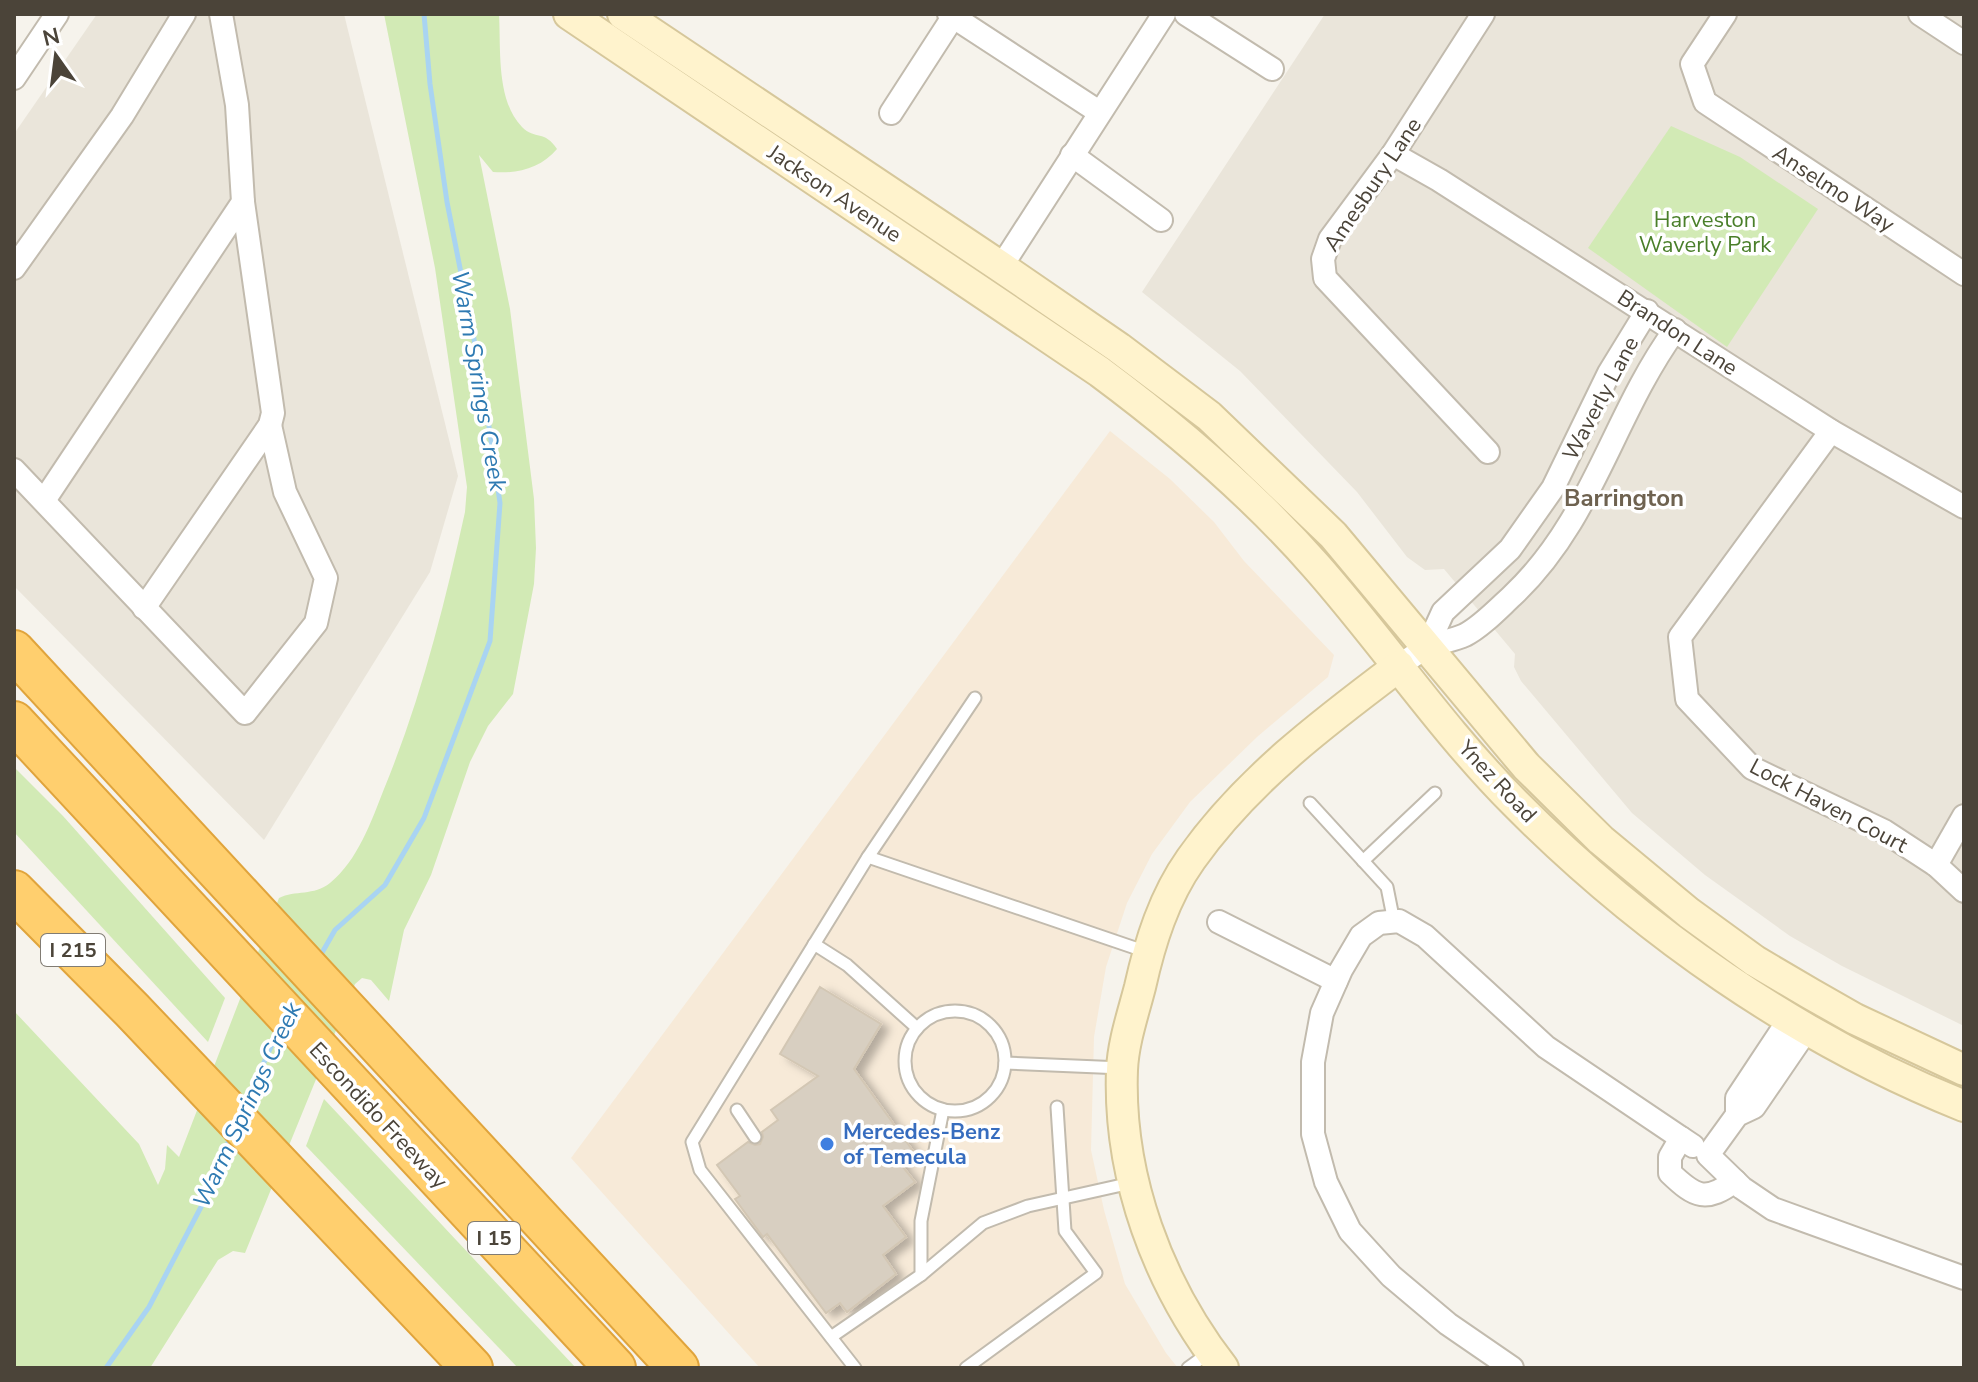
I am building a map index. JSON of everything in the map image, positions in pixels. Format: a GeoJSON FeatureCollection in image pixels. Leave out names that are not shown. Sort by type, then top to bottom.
{"type":"FeatureCollection","features":[{"type":"Feature","properties":{"kind":"highway"},"geometry":{"type":"LineString","coordinates":[[14,651],[678,1368]]}},
{"type":"Feature","properties":{"kind":"highway","name":"Escondido Freeway"},"geometry":{"type":"LineString","coordinates":[[14,722],[615,1368]]}},
{"type":"Feature","properties":{"kind":"highway"},"geometry":{"type":"LineString","coordinates":[[14,879],[132,1010],[472,1368]]}},
{"type":"Feature","properties":{"kind":"highway","name":"I 215"},"geometry":{"type":"LineString","coordinates":[[14,891],[132,1010]]}},
{"type":"Feature","properties":{"kind":"main road","name":"Jackson Avenue"},"geometry":{"type":"LineString","coordinates":[[569,14],[850,203],[1110,360]]}},
{"type":"Feature","properties":{"kind":"main road","name":"Jackson Avenue"},"geometry":{"type":"LineString","coordinates":[[623,14],[1001,267],[1110,360]]}},
{"type":"Feature","properties":{"kind":"main road"},"geometry":{"type":"LineString","coordinates":[[850,203],[867,177]]}},
{"type":"Feature","properties":{"kind":"main road","name":"Ynez Road"},"geometry":{"type":"LineString","coordinates":[[1110,360],[1209,416],[1298,500],[1333,535],[1526,766],[1601,840],[1689,913],[1755,961],[1811,994],[1958,1068]]}},
{"type":"Feature","properties":{"kind":"main road","name":"Ynez Road"},"geometry":{"type":"LineString","coordinates":[[1110,360],[1165,421],[1258,505],[1316,566],[1513,802],[1590,874],[1741,988],[1842,1049],[1964,1106]]}},
{"type":"Feature","properties":{"kind":"main road"},"geometry":{"type":"LineString","coordinates":[[1207,1363],[1147,1231],[1133,1183],[1124,1130],[1122,1068],[1148,952],[1172,893],[1189,861],[1209,835],[1287,753],[1399,666]]}},
{"type":"Feature","properties":{"kind":"main road"},"geometry":{"type":"LineString","coordinates":[[1799,1023],[1808,1012],[1820,1014],[1921,1066],[1958,1068]]}},
{"type":"Feature","properties":{"kind":"street"},"geometry":{"type":"LineString","coordinates":[[14,78],[57,14]]}},
{"type":"Feature","properties":{"kind":"street"},"geometry":{"type":"LineString","coordinates":[[14,268],[122,116],[184,14]]}},
{"type":"Feature","properties":{"kind":"street"},"geometry":{"type":"LineString","coordinates":[[144,608],[270,425],[273,413],[243,202],[237,105],[221,14]]}},
{"type":"Feature","properties":{"kind":"street"},"geometry":{"type":"LineString","coordinates":[[1001,267],[1164,14]]}},
{"type":"Feature","properties":{"kind":"street"},"geometry":{"type":"LineString","coordinates":[[1186,14],[1272,69]]}},
{"type":"Feature","properties":{"kind":"street","name":"Amesbury Lane"},"geometry":{"type":"LineString","coordinates":[[1483,14],[1393,154],[1330,239],[1323,259],[1325,278],[1488,452]]}},
{"type":"Feature","properties":{"kind":"street","name":"Anselmo Way"},"geometry":{"type":"LineString","coordinates":[[1725,14],[1692,64],[1705,102],[1964,274]]}},
{"type":"Feature","properties":{"kind":"street"},"geometry":{"type":"LineString","coordinates":[[1920,14],[1964,43]]}},
{"type":"Feature","properties":{"kind":"street"},"geometry":{"type":"LineString","coordinates":[[891,113],[953,15],[1099,112]]}},
{"type":"Feature","properties":{"kind":"street","name":"Brandon Lane"},"geometry":{"type":"LineString","coordinates":[[1393,154],[1647,311],[1831,431],[1964,507]]}},
{"type":"Feature","properties":{"kind":"street"},"geometry":{"type":"LineString","coordinates":[[1072,155],[1161,220]]}},
{"type":"Feature","properties":{"kind":"street"},"geometry":{"type":"LineString","coordinates":[[45,499],[243,202]]}},
{"type":"Feature","properties":{"kind":"street","name":"Waverly Lane"},"geometry":{"type":"LineString","coordinates":[[1427,647],[1443,612],[1510,549],[1553,488],[1609,373],[1647,311]]}},
{"type":"Feature","properties":{"kind":"street","name":"Waverly Lane"},"geometry":{"type":"LineString","coordinates":[[1427,647],[1466,634],[1513,595],[1562,540],[1603,463],[1625,411],[1659,351],[1675,330]]}},
{"type":"Feature","properties":{"kind":"street"},"geometry":{"type":"LineString","coordinates":[[14,470],[45,499],[245,713],[316,623],[326,578],[285,492],[270,425]]}},
{"type":"Feature","properties":{"kind":"street","name":"Lock Haven Court"},"geometry":{"type":"LineString","coordinates":[[1831,431],[1680,637],[1687,699],[1752,768],[1884,831],[1936,865],[1964,891]]}},
{"type":"Feature","properties":{"kind":"street"},"geometry":{"type":"LineString","coordinates":[[1399,666],[1427,647]]}},
{"type":"Feature","properties":{"kind":"street"},"geometry":{"type":"LineString","coordinates":[[1936,865],[1964,816]]}},
{"type":"Feature","properties":{"kind":"street"},"geometry":{"type":"LineString","coordinates":[[1512,1368],[1448,1324],[1391,1276],[1350,1231],[1326,1182],[1313,1134],[1313,1062],[1322,1013],[1361,936],[1379,923],[1399,921],[1425,936],[1546,1047],[1708,1155],[1735,1181],[1773,1209],[1964,1278]]}},
{"type":"Feature","properties":{"kind":"street"},"geometry":{"type":"LineString","coordinates":[[1219,922],[1336,981]]}},
{"type":"Feature","properties":{"kind":"street"},"geometry":{"type":"LineString","coordinates":[[1708,1155],[1737,1115],[1737,1098],[1799,1023]]}},
{"type":"Feature","properties":{"kind":"street"},"geometry":{"type":"LineString","coordinates":[[1681,1138],[1670,1157],[1670,1173],[1680,1183],[1702,1197],[1716,1195],[1735,1181]]}},
{"type":"Feature","properties":{"kind":"lane"},"geometry":{"type":"LineString","coordinates":[[855,1368],[700,1170],[692,1142],[868,857],[975,698]]}},
{"type":"Feature","properties":{"kind":"lane"},"geometry":{"type":"LineString","coordinates":[[1363,861],[1435,793]]}},
{"type":"Feature","properties":{"kind":"lane"},"geometry":{"type":"LineString","coordinates":[[1310,803],[1387,887],[1394,922]]}},
{"type":"Feature","properties":{"kind":"lane"},"geometry":{"type":"LineString","coordinates":[[868,857],[1148,952]]}},
{"type":"Feature","properties":{"kind":"lane"},"geometry":{"type":"LineString","coordinates":[[814,944],[847,965],[917,1028]]}},
{"type":"Feature","properties":{"kind":"lane"},"geometry":{"type":"LineString","coordinates":[[958,1011],[987,1023],[997,1034],[1005,1063],[995,1090],[985,1101],[958,1111],[943,1110],[921,1098],[907,1077],[904,1060],[908,1043],[917,1028],[943,1012],[958,1011]]}},
{"type":"Feature","properties":{"kind":"lane"},"geometry":{"type":"LineString","coordinates":[[1005,1063],[1122,1068]]}},
{"type":"Feature","properties":{"kind":"lane"},"geometry":{"type":"LineString","coordinates":[[966,1368],[1096,1273],[1065,1231],[1057,1107]]}},
{"type":"Feature","properties":{"kind":"lane"},"geometry":{"type":"LineString","coordinates":[[737,1110],[755,1137]]}},
{"type":"Feature","properties":{"kind":"lane"},"geometry":{"type":"LineString","coordinates":[[921,1275],[921,1221],[943,1110]]}},
{"type":"Feature","properties":{"kind":"lane"},"geometry":{"type":"LineString","coordinates":[[831,1337],[921,1275],[983,1223],[1013,1210],[1133,1183]]}},
{"type":"Feature","properties":{"kind":"lane"},"geometry":{"type":"LineString","coordinates":[[871,1293],[879,1304]]}},
{"type":"Feature","properties":{"kind":"shaded area"},"geometry":{"type":"Polygon","coordinates":[[[97,14],[344,14],[458,476],[430,572],[264,840],[14,586],[14,134],[97,14]]]}},
{"type":"Feature","properties":{"kind":"shaded area","name":"Barrington"},"geometry":{"type":"Polygon","coordinates":[[[1325,14],[1964,14],[1964,1026],[1842,966],[1790,936],[1705,875],[1632,813],[1521,681],[1514,667],[1515,654],[1444,569],[1425,570],[1407,557],[1357,492],[1240,371],[1142,292],[1325,14]]]}},
{"type":"Feature","properties":{"kind":"shaded area"},"geometry":{"type":"Polygon","coordinates":[[[1110,431],[1170,479],[1214,522],[1244,561],[1334,655],[1328,677],[1257,737],[1190,802],[1152,854],[1127,903],[1106,967],[1094,1037],[1091,1150],[1125,1284],[1178,1368],[760,1368],[571,1158],[1110,431]]]}},
{"type":"Feature","properties":{"kind":"green space"},"geometry":{"type":"Polygon","coordinates":[[[384,14],[499,14],[502,74],[508,103],[522,127],[548,139],[557,149],[536,165],[511,172],[493,172],[479,155],[510,309],[534,499],[534,584],[513,694],[488,726],[470,762],[431,875],[404,930],[389,1001],[371,980],[362,978],[355,984],[245,1253],[233,1251],[218,1260],[150,1368],[14,1368],[14,1011],[139,1144],[158,1185],[165,1169],[167,1145],[179,1157],[279,898],[318,890],[330,883],[340,874],[363,840],[409,721],[449,583],[465,512],[467,487],[435,268],[384,14]]]}},
{"type":"Feature","properties":{"kind":"green space","name":"Harveston Waverly Park"},"geometry":{"type":"Polygon","coordinates":[[[1671,126],[1740,157],[1818,209],[1727,347],[1588,248],[1671,126]]]}},
{"type":"Feature","properties":{"kind":"green space"},"geometry":{"type":"Polygon","coordinates":[[[14,767],[63,816],[225,998],[208,1042],[14,832],[14,767]]]}},
{"type":"Feature","properties":{"kind":"green space"},"geometry":{"type":"Polygon","coordinates":[[[324,1099],[576,1368],[518,1368],[306,1146],[324,1099]]]}},
{"type":"Feature","properties":{"kind":"building","name":"Mercedes-Benz of Temecula"},"geometry":{"type":"Polygon","coordinates":[[[820,987],[881,1024],[854,1069],[913,1151],[898,1161],[915,1182],[883,1206],[906,1237],[883,1255],[896,1274],[847,1312],[840,1303],[826,1313],[767,1234],[763,1237],[735,1199],[740,1196],[717,1165],[748,1142],[760,1144],[762,1132],[778,1120],[771,1110],[818,1076],[780,1054],[820,987]]]}},
{"type":"Feature","properties":{"kind":"waterway","name":"Warm Springs Creek"},"geometry":{"type":"LineString","coordinates":[[319,958],[335,930],[385,885],[424,818],[490,641],[500,503],[483,385],[447,202],[430,84],[424,14]]}},
{"type":"Feature","properties":{"kind":"waterway","name":"Warm Springs Creek"},"geometry":{"type":"LineString","coordinates":[[244,1107],[279,1029]]}},
{"type":"Feature","properties":{"kind":"waterway","name":"Warm Springs Creek"},"geometry":{"type":"LineString","coordinates":[[106,1368],[149,1307],[202,1205],[230,1138]]}},
{"type":"Feature","properties":{"kind":"place","name":"Mercedes-Benz of Temecula"},"geometry":{"type":"Point","coordinates":[827,1144]}},
{"type":"Feature","properties":{"kind":"district","name":"Barrington"},"geometry":{"type":"Point","coordinates":[1624,498]}}]}
